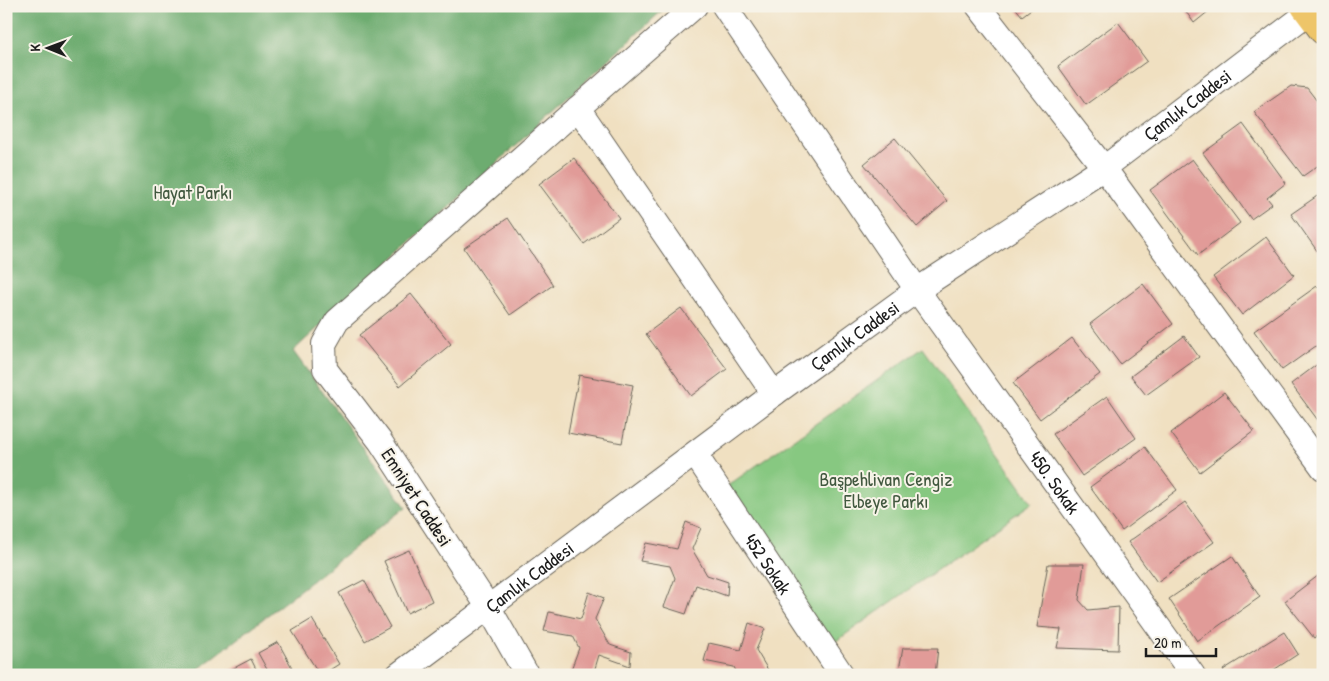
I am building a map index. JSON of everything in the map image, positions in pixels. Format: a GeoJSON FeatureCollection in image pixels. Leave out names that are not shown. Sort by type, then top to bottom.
{"type":"FeatureCollection","features":[{"type":"Feature","properties":{"kind":"street","name":"Emniyet Caddesi"},"geometry":{"type":"LineString","coordinates":[[527,675],[489,608],[380,441],[325,369],[324,344],[337,321],[695,6]]}},
{"type":"Feature","properties":{"kind":"street","name":"450. Sokak"},"geometry":{"type":"LineString","coordinates":[[724,6],[917,290],[1193,675]]}},
{"type":"Feature","properties":{"kind":"street"},"geometry":{"type":"LineString","coordinates":[[978,6],[1104,168],[1323,468]]}},
{"type":"Feature","properties":{"kind":"street","name":"Çamlık Caddesi"},"geometry":{"type":"LineString","coordinates":[[398,675],[774,394],[917,290],[1104,168],[1270,43],[1314,14]]}},
{"type":"Feature","properties":{"kind":"street"},"geometry":{"type":"LineString","coordinates":[[578,108],[774,394]]}},
{"type":"Feature","properties":{"kind":"street","name":"452 Sokak"},"geometry":{"type":"LineString","coordinates":[[694,454],[842,675]]}},
{"type":"Feature","properties":{"kind":"green space","name":"Hayat Parkı"},"geometry":{"type":"Polygon","coordinates":[[[6,6],[667,6],[293,351],[406,507],[191,675],[6,675],[6,6]]]}},
{"type":"Feature","properties":{"kind":"green space","name":"Başpehlivan Cengiz Elbeye Parkı"},"geometry":{"type":"Polygon","coordinates":[[[923,348],[1032,503],[832,644],[723,489],[923,348]]]}},
{"type":"Feature","properties":{"kind":"building"},"geometry":{"type":"Polygon","coordinates":[[[1014,6],[1035,6],[1022,16],[1014,6]]]}},
{"type":"Feature","properties":{"kind":"building"},"geometry":{"type":"Polygon","coordinates":[[[1182,6],[1215,6],[1194,23],[1182,6]]]}},
{"type":"Feature","properties":{"kind":"building"},"geometry":{"type":"Polygon","coordinates":[[[1118,22],[1147,61],[1086,105],[1058,66],[1118,22]]]}},
{"type":"Feature","properties":{"kind":"building"},"geometry":{"type":"Polygon","coordinates":[[[1291,86],[1307,88],[1323,109],[1323,162],[1303,176],[1254,112],[1291,86]]]}},
{"type":"Feature","properties":{"kind":"building"},"geometry":{"type":"Polygon","coordinates":[[[1243,124],[1286,183],[1267,198],[1272,204],[1251,219],[1203,153],[1243,124]]]}},
{"type":"Feature","properties":{"kind":"building"},"geometry":{"type":"Polygon","coordinates":[[[895,138],[947,201],[917,227],[864,164],[895,138]]]}},
{"type":"Feature","properties":{"kind":"building"},"geometry":{"type":"Polygon","coordinates":[[[574,158],[619,218],[584,244],[539,184],[574,158]]]}},
{"type":"Feature","properties":{"kind":"building"},"geometry":{"type":"Polygon","coordinates":[[[1192,159],[1240,223],[1198,255],[1150,190],[1192,159]]]}},
{"type":"Feature","properties":{"kind":"building"},"geometry":{"type":"Polygon","coordinates":[[[1323,192],[1323,254],[1320,255],[1291,214],[1323,192]]]}},
{"type":"Feature","properties":{"kind":"building"},"geometry":{"type":"Polygon","coordinates":[[[508,218],[553,285],[510,315],[464,248],[508,218]]]}},
{"type":"Feature","properties":{"kind":"building"},"geometry":{"type":"Polygon","coordinates":[[[1266,237],[1294,275],[1242,315],[1213,277],[1266,237]]]}},
{"type":"Feature","properties":{"kind":"building"},"geometry":{"type":"Polygon","coordinates":[[[1143,284],[1173,324],[1120,364],[1090,324],[1143,284]]]}},
{"type":"Feature","properties":{"kind":"building"},"geometry":{"type":"Polygon","coordinates":[[[1317,286],[1323,293],[1323,341],[1282,370],[1254,331],[1317,286]]]}},
{"type":"Feature","properties":{"kind":"building"},"geometry":{"type":"Polygon","coordinates":[[[411,294],[451,344],[400,386],[359,335],[411,294]]]}},
{"type":"Feature","properties":{"kind":"building"},"geometry":{"type":"Polygon","coordinates":[[[681,308],[727,369],[691,396],[646,334],[681,308]]]}},
{"type":"Feature","properties":{"kind":"building"},"geometry":{"type":"Polygon","coordinates":[[[1184,336],[1199,357],[1146,395],[1131,376],[1184,336]]]}},
{"type":"Feature","properties":{"kind":"building"},"geometry":{"type":"Polygon","coordinates":[[[1072,338],[1100,374],[1040,419],[1013,383],[1072,338]]]}},
{"type":"Feature","properties":{"kind":"building"},"geometry":{"type":"Polygon","coordinates":[[[1323,360],[1323,421],[1320,423],[1291,384],[1323,360]]]}},
{"type":"Feature","properties":{"kind":"building"},"geometry":{"type":"Polygon","coordinates":[[[579,375],[633,385],[622,443],[568,433],[579,375]]]}},
{"type":"Feature","properties":{"kind":"building"},"geometry":{"type":"Polygon","coordinates":[[[1224,392],[1254,431],[1200,472],[1171,433],[1224,392]]]}},
{"type":"Feature","properties":{"kind":"building"},"geometry":{"type":"Polygon","coordinates":[[[1107,396],[1136,438],[1082,476],[1053,434],[1107,396]]]}},
{"type":"Feature","properties":{"kind":"building"},"geometry":{"type":"Polygon","coordinates":[[[1145,447],[1177,490],[1122,531],[1090,487],[1145,447]]]}},
{"type":"Feature","properties":{"kind":"building"},"geometry":{"type":"Polygon","coordinates":[[[1185,502],[1214,542],[1157,582],[1128,542],[1185,502]]]}},
{"type":"Feature","properties":{"kind":"building"},"geometry":{"type":"Polygon","coordinates":[[[686,522],[701,528],[692,549],[707,575],[728,582],[727,596],[696,585],[686,614],[664,607],[675,578],[670,566],[640,561],[646,543],[677,549],[686,522]]]}},
{"type":"Feature","properties":{"kind":"building"},"geometry":{"type":"Polygon","coordinates":[[[409,550],[432,601],[407,613],[384,561],[409,550]]]}},
{"type":"Feature","properties":{"kind":"building"},"geometry":{"type":"Polygon","coordinates":[[[1232,556],[1260,597],[1197,641],[1169,599],[1232,556]]]}},
{"type":"Feature","properties":{"kind":"building"},"geometry":{"type":"Polygon","coordinates":[[[1048,564],[1084,564],[1079,600],[1088,610],[1119,607],[1118,650],[1057,648],[1061,629],[1037,627],[1048,564]]]}},
{"type":"Feature","properties":{"kind":"building"},"geometry":{"type":"Polygon","coordinates":[[[1323,572],[1323,631],[1314,638],[1285,601],[1323,572]]]}},
{"type":"Feature","properties":{"kind":"building"},"geometry":{"type":"Polygon","coordinates":[[[364,580],[390,627],[365,641],[339,593],[364,580]]]}},
{"type":"Feature","properties":{"kind":"building"},"geometry":{"type":"Polygon","coordinates":[[[589,592],[604,598],[595,619],[610,645],[631,652],[630,666],[599,655],[593,675],[569,675],[579,648],[573,636],[544,631],[549,612],[581,619],[589,592]]]}},
{"type":"Feature","properties":{"kind":"building"},"geometry":{"type":"Polygon","coordinates":[[[312,619],[339,664],[322,675],[320,675],[292,631],[312,619]]]}},
{"type":"Feature","properties":{"kind":"building"},"geometry":{"type":"Polygon","coordinates":[[[749,623],[765,629],[756,650],[771,675],[738,675],[734,667],[704,661],[709,643],[741,650],[749,623]]]}},
{"type":"Feature","properties":{"kind":"building"},"geometry":{"type":"Polygon","coordinates":[[[1284,632],[1298,654],[1266,675],[1226,675],[1223,670],[1284,632]]]}},
{"type":"Feature","properties":{"kind":"building"},"geometry":{"type":"Polygon","coordinates":[[[278,642],[296,675],[270,675],[258,653],[278,642]]]}},
{"type":"Feature","properties":{"kind":"building"},"geometry":{"type":"Polygon","coordinates":[[[903,648],[938,648],[935,675],[898,675],[903,648]]]}},
{"type":"Feature","properties":{"kind":"building"},"geometry":{"type":"Polygon","coordinates":[[[251,659],[259,675],[221,675],[251,659]]]}}]}
